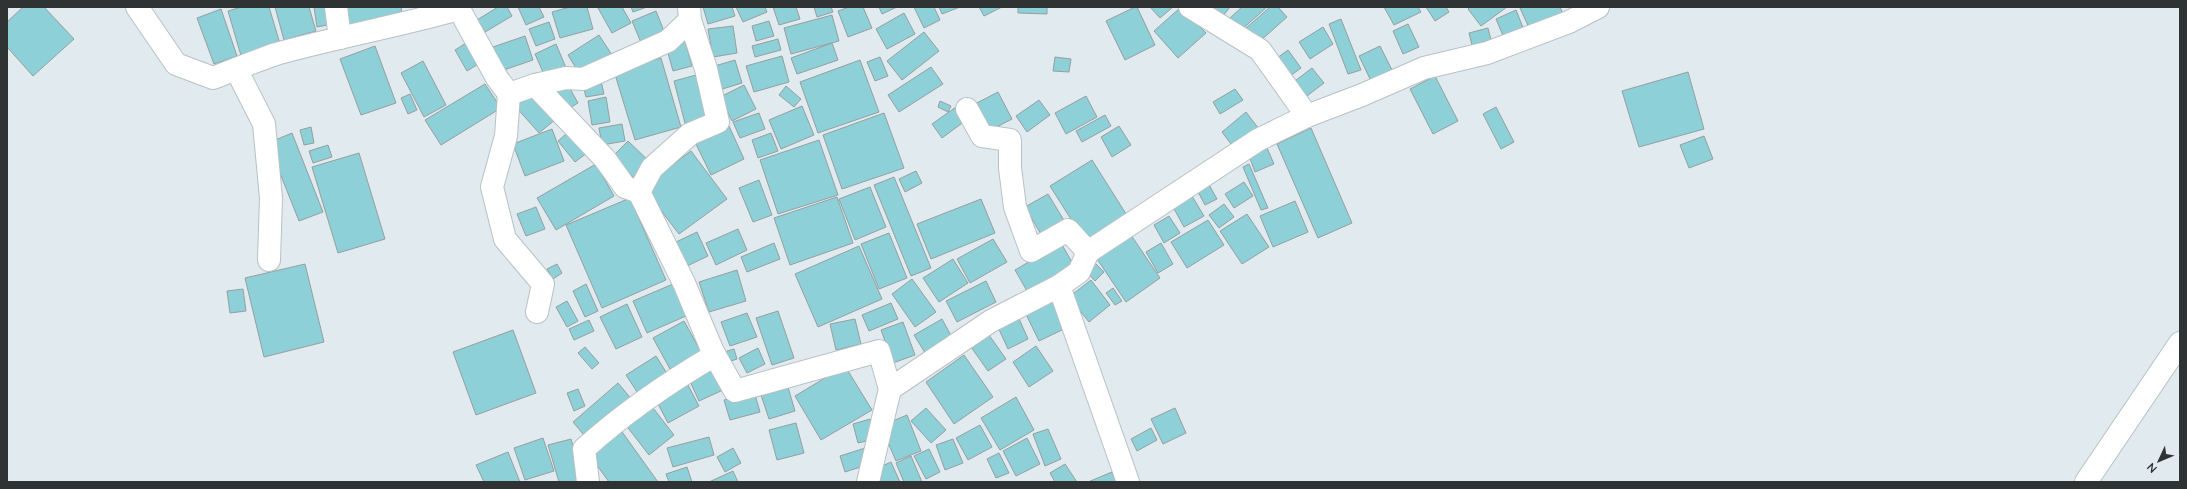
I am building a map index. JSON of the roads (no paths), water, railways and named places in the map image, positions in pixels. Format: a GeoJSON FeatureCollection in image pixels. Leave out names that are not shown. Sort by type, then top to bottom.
{"type":"FeatureCollection","features":[{"type":"Feature","properties":{"kind":"street"},"geometry":{"type":"LineString","coordinates":[[137,7],[176,64],[213,78],[274,55],[340,38],[407,24],[459,9],[497,78],[509,94],[506,136],[492,187],[505,239],[543,284],[537,312]]}},
{"type":"Feature","properties":{"kind":"street"},"geometry":{"type":"LineString","coordinates":[[336,7],[340,38]]}},
{"type":"Feature","properties":{"kind":"street"},"geometry":{"type":"LineString","coordinates":[[1190,7],[1260,50],[1308,116]]}},
{"type":"Feature","properties":{"kind":"street"},"geometry":{"type":"LineString","coordinates":[[890,389],[991,321],[1059,286],[1079,272],[1088,252],[1258,140],[1308,116],[1362,95],[1424,68],[1486,53],[1569,22],[1598,7]]}},
{"type":"Feature","properties":{"kind":"street"},"geometry":{"type":"LineString","coordinates":[[509,94],[535,85],[566,78],[583,79],[668,41],[690,13]]}},
{"type":"Feature","properties":{"kind":"street"},"geometry":{"type":"LineString","coordinates":[[639,192],[652,168],[690,134],[718,122],[706,69],[690,13]]}},
{"type":"Feature","properties":{"kind":"street"},"geometry":{"type":"LineString","coordinates":[[236,69],[264,124],[271,198],[269,260]]}},
{"type":"Feature","properties":{"kind":"street"},"geometry":{"type":"LineString","coordinates":[[535,85],[605,159],[625,187],[639,192],[684,283],[716,355],[735,391],[879,351],[890,389],[868,482]]}},
{"type":"Feature","properties":{"kind":"street"},"geometry":{"type":"LineString","coordinates":[[967,109],[982,136],[1010,140],[1010,168],[1015,207],[1031,251],[1068,230],[1088,252]]}},
{"type":"Feature","properties":{"kind":"street"},"geometry":{"type":"LineString","coordinates":[[1059,286],[1128,482]]}},
{"type":"Feature","properties":{"kind":"street"},"geometry":{"type":"LineString","coordinates":[[2086,482],[2180,343]]}},
{"type":"Feature","properties":{"kind":"street"},"geometry":{"type":"LineString","coordinates":[[588,482],[584,449],[615,421],[678,377],[716,355]]}}]}
